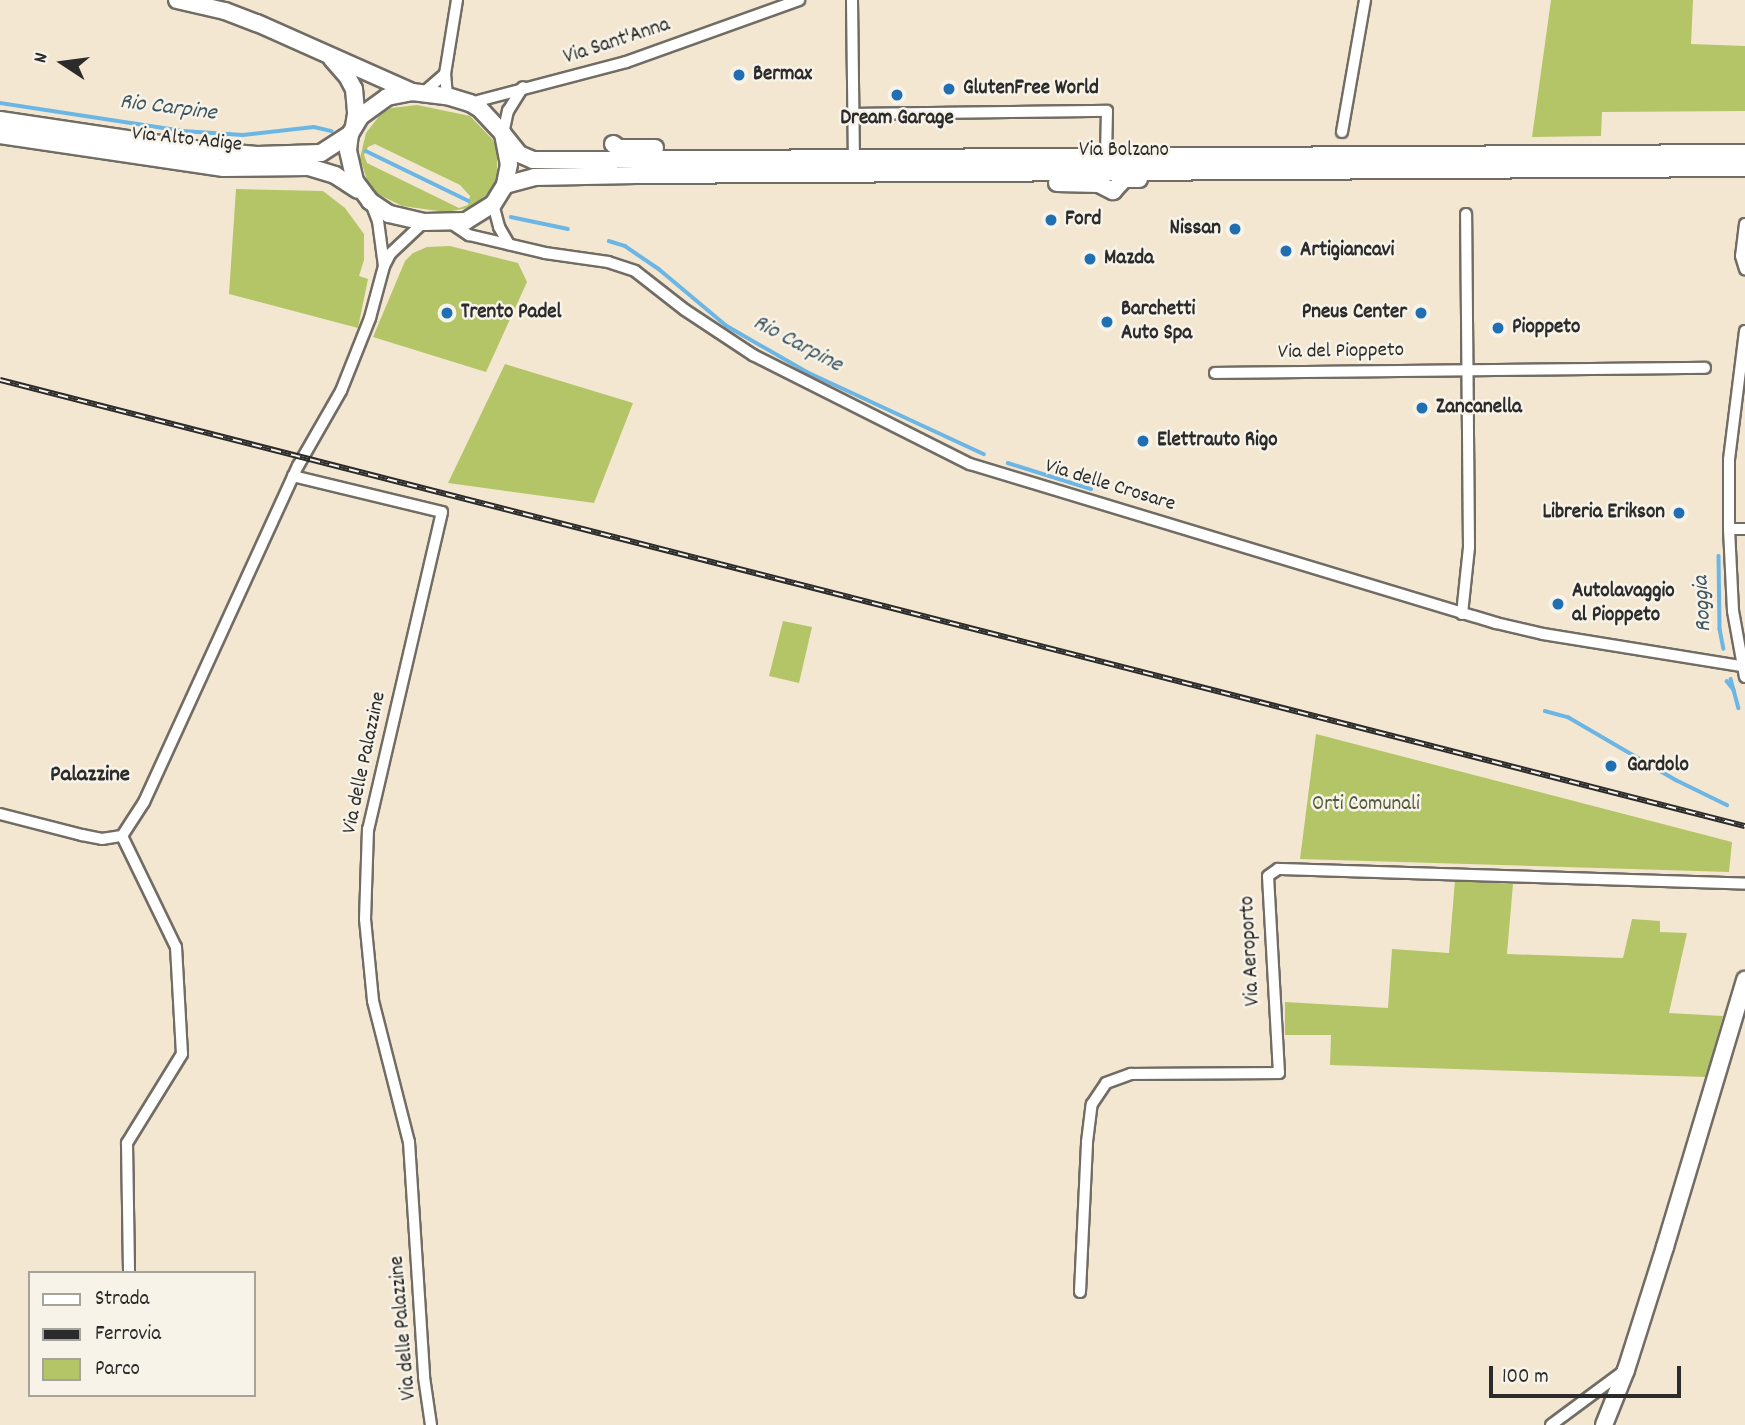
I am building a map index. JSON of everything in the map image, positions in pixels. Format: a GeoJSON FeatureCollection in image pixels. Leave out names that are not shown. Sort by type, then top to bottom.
{"type":"FeatureCollection","features":[{"type":"Feature","properties":{"kind":"main road"},"geometry":{"type":"LineString","coordinates":[[177,0],[225,11],[418,93]]}},
{"type":"Feature","properties":{"kind":"main road"},"geometry":{"type":"LineString","coordinates":[[328,55],[347,76],[354,89],[356,114],[352,131],[349,164],[367,197],[389,214],[424,222],[466,221],[494,204],[505,185],[509,164],[503,134],[480,109],[470,103],[447,96],[418,93],[387,97],[373,105],[352,131]]}},
{"type":"Feature","properties":{"kind":"main road","name":"Via Alto Adige"},"geometry":{"type":"LineString","coordinates":[[0,120],[201,150],[257,155],[321,153],[352,131]]}},
{"type":"Feature","properties":{"kind":"main road","name":"Via Bolzano"},"geometry":{"type":"LineString","coordinates":[[503,134],[519,154],[533,160],[1745,153]]}},
{"type":"Feature","properties":{"kind":"main road","name":"Via Alto Adige"},"geometry":{"type":"LineString","coordinates":[[0,135],[224,168],[309,167],[335,175],[367,197]]}},
{"type":"Feature","properties":{"kind":"main road"},"geometry":{"type":"LineString","coordinates":[[613,144],[619,148],[690,149],[714,159]]}},
{"type":"Feature","properties":{"kind":"main road"},"geometry":{"type":"LineString","coordinates":[[505,185],[547,176],[976,172],[1009,182],[1099,184],[1113,191],[1124,179],[1215,180],[1228,172],[1745,168]]}},
{"type":"Feature","properties":{"kind":"main road"},"geometry":{"type":"LineString","coordinates":[[1604,1425],[1626,1370],[1745,980]]}},
{"type":"Feature","properties":{"kind":"street"},"geometry":{"type":"LineString","coordinates":[[447,96],[444,74],[457,0]]}},
{"type":"Feature","properties":{"kind":"street","name":"Via Sant'Anna"},"geometry":{"type":"LineString","coordinates":[[470,103],[626,62],[799,0]]}},
{"type":"Feature","properties":{"kind":"street"},"geometry":{"type":"LineString","coordinates":[[852,0],[854,158]]}},
{"type":"Feature","properties":{"kind":"street"},"geometry":{"type":"LineString","coordinates":[[1342,132],[1365,0]]}},
{"type":"Feature","properties":{"kind":"street"},"geometry":{"type":"LineString","coordinates":[[418,93],[444,74]]}},
{"type":"Feature","properties":{"kind":"street"},"geometry":{"type":"LineString","coordinates":[[503,134],[508,111],[523,87]]}},
{"type":"Feature","properties":{"kind":"street","name":"Via Bolzano"},"geometry":{"type":"LineString","coordinates":[[854,114],[1107,111],[1106,156]]}},
{"type":"Feature","properties":{"kind":"street"},"geometry":{"type":"LineString","coordinates":[[367,197],[378,221],[384,265]]}},
{"type":"Feature","properties":{"kind":"street"},"geometry":{"type":"LineString","coordinates":[[494,204],[499,227],[509,244]]}},
{"type":"Feature","properties":{"kind":"street"},"geometry":{"type":"LineString","coordinates":[[1462,614],[1469,547],[1466,214]]}},
{"type":"Feature","properties":{"kind":"street"},"geometry":{"type":"LineString","coordinates":[[0,814],[102,839],[122,836],[145,802],[293,476],[341,391],[370,318],[384,265],[390,254],[424,222]]}},
{"type":"Feature","properties":{"kind":"street","name":"Via delle Crosare"},"geometry":{"type":"LineString","coordinates":[[451,223],[469,235],[545,253],[608,262],[635,271],[685,310],[753,355],[970,464],[1462,614],[1543,634],[1743,671]]}},
{"type":"Feature","properties":{"kind":"street"},"geometry":{"type":"LineString","coordinates":[[1745,224],[1741,256],[1745,269]]}},
{"type":"Feature","properties":{"kind":"street"},"geometry":{"type":"LineString","coordinates":[[1743,671],[1733,611],[1728,529],[1745,331]]}},
{"type":"Feature","properties":{"kind":"street","name":"Via del Pioppeto"},"geometry":{"type":"LineString","coordinates":[[1215,373],[1705,368]]}},
{"type":"Feature","properties":{"kind":"street","name":"Via delle Palazzine"},"geometry":{"type":"LineString","coordinates":[[293,476],[442,512],[368,829],[365,919],[373,1001],[410,1142],[424,1377],[431,1425]]}},
{"type":"Feature","properties":{"kind":"street"},"geometry":{"type":"LineString","coordinates":[[1728,529],[1745,529]]}},
{"type":"Feature","properties":{"kind":"street"},"geometry":{"type":"LineString","coordinates":[[122,836],[176,947],[182,1054],[127,1143],[129,1271]]}},
{"type":"Feature","properties":{"kind":"street","name":"Via Aeroporto"},"geometry":{"type":"LineString","coordinates":[[1080,1292],[1087,1142],[1092,1104],[1106,1083],[1131,1074],[1279,1073],[1268,876],[1278,869],[1745,884]]}},
{"type":"Feature","properties":{"kind":"street"},"geometry":{"type":"LineString","coordinates":[[1551,1425],[1626,1370]]}},
{"type":"Feature","properties":{"kind":"green space"},"geometry":{"type":"Polygon","coordinates":[[[1551,0],[1693,0],[1691,44],[1745,46],[1745,111],[1602,112],[1601,136],[1532,137],[1551,0]]]}},
{"type":"Feature","properties":{"kind":"green space"},"geometry":{"type":"Polygon","coordinates":[[[417,105],[470,116],[493,140],[497,150],[497,176],[492,189],[474,207],[446,212],[402,206],[376,193],[368,183],[360,158],[366,133],[380,115],[391,108],[417,105]],[[375,144],[368,147],[364,155],[367,163],[459,208],[468,205],[470,196],[460,185],[375,144]]]}},
{"type":"Feature","properties":{"kind":"green space"},"geometry":{"type":"Polygon","coordinates":[[[236,189],[323,191],[345,208],[364,234],[364,260],[359,276],[368,279],[358,328],[229,294],[236,189]]]}},
{"type":"Feature","properties":{"kind":"green space","name":"Trento Padel"},"geometry":{"type":"Polygon","coordinates":[[[450,246],[518,263],[527,282],[486,372],[373,337],[405,261],[413,253],[427,247],[450,246]]]}},
{"type":"Feature","properties":{"kind":"green space"},"geometry":{"type":"Polygon","coordinates":[[[505,364],[633,403],[594,503],[448,483],[505,364]]]}},
{"type":"Feature","properties":{"kind":"green space"},"geometry":{"type":"Polygon","coordinates":[[[783,621],[812,627],[799,683],[769,676],[783,621]]]}},
{"type":"Feature","properties":{"kind":"green space","name":"Orti Comunali"},"geometry":{"type":"Polygon","coordinates":[[[1316,734],[1732,842],[1729,872],[1300,859],[1316,734]]]}},
{"type":"Feature","properties":{"kind":"green space"},"geometry":{"type":"Polygon","coordinates":[[[1455,880],[1513,884],[1507,954],[1623,958],[1632,919],[1660,921],[1660,932],[1687,933],[1669,1013],[1723,1016],[1706,1077],[1330,1065],[1331,1035],[1285,1035],[1285,1002],[1388,1008],[1392,949],[1449,953],[1455,880]]]}},
{"type":"Feature","properties":{"kind":"waterway","name":"Rio Carpine"},"geometry":{"type":"LineString","coordinates":[[0,103],[183,131],[243,135],[314,127],[332,131]]}},
{"type":"Feature","properties":{"kind":"waterway","name":"Rio Carpine"},"geometry":{"type":"LineString","coordinates":[[366,151],[469,201]]}},
{"type":"Feature","properties":{"kind":"waterway","name":"Rio Carpine"},"geometry":{"type":"LineString","coordinates":[[511,217],[568,229]]}},
{"type":"Feature","properties":{"kind":"waterway","name":"Rio Carpine"},"geometry":{"type":"LineString","coordinates":[[609,241],[625,246],[659,269],[727,326],[807,372],[984,454]]}},
{"type":"Feature","properties":{"kind":"waterway","name":"Rio Carpine"},"geometry":{"type":"LineString","coordinates":[[1008,463],[1091,489]]}},
{"type":"Feature","properties":{"kind":"waterway","name":"Roggia"},"geometry":{"type":"LineString","coordinates":[[1719,556],[1720,629],[1724,649]]}},
{"type":"Feature","properties":{"kind":"waterway","name":"Roggia"},"geometry":{"type":"LineString","coordinates":[[1731,679],[1739,708]]}},
{"type":"Feature","properties":{"kind":"waterway","name":"Roggia"},"geometry":{"type":"LineString","coordinates":[[1727,681],[1734,690]]}},
{"type":"Feature","properties":{"kind":"waterway"},"geometry":{"type":"LineString","coordinates":[[1545,711],[1568,717],[1676,780],[1727,805]]}},
{"type":"Feature","properties":{"kind":"railway"},"geometry":{"type":"LineString","coordinates":[[0,380],[1745,826]]}},
{"type":"Feature","properties":{"kind":"place","name":"Bermax"},"geometry":{"type":"Point","coordinates":[739,75]}},
{"type":"Feature","properties":{"kind":"place","name":"GlutenFree World"},"geometry":{"type":"Point","coordinates":[949,89]}},
{"type":"Feature","properties":{"kind":"place","name":"Dream Garage"},"geometry":{"type":"Point","coordinates":[897,95]}},
{"type":"Feature","properties":{"kind":"place","name":"Ford"},"geometry":{"type":"Point","coordinates":[1051,220]}},
{"type":"Feature","properties":{"kind":"place","name":"Nissan"},"geometry":{"type":"Point","coordinates":[1235,229]}},
{"type":"Feature","properties":{"kind":"place","name":"Artigiancavi"},"geometry":{"type":"Point","coordinates":[1286,251]}},
{"type":"Feature","properties":{"kind":"place","name":"Mazda"},"geometry":{"type":"Point","coordinates":[1090,259]}},
{"type":"Feature","properties":{"kind":"place","name":"Trento Padel"},"geometry":{"type":"Point","coordinates":[447,313]}},
{"type":"Feature","properties":{"kind":"place","name":"Pneus Center"},"geometry":{"type":"Point","coordinates":[1421,313]}},
{"type":"Feature","properties":{"kind":"place","name":"Barchetti Auto Spa"},"geometry":{"type":"Point","coordinates":[1107,322]}},
{"type":"Feature","properties":{"kind":"place","name":"Pioppeto"},"geometry":{"type":"Point","coordinates":[1498,328]}},
{"type":"Feature","properties":{"kind":"place","name":"Zancanella"},"geometry":{"type":"Point","coordinates":[1422,408]}},
{"type":"Feature","properties":{"kind":"place","name":"Elettrauto Rigo"},"geometry":{"type":"Point","coordinates":[1143,441]}},
{"type":"Feature","properties":{"kind":"place","name":"Libreria Erikson"},"geometry":{"type":"Point","coordinates":[1679,513]}},
{"type":"Feature","properties":{"kind":"place","name":"Autolavaggio al Pioppeto"},"geometry":{"type":"Point","coordinates":[1558,604]}},
{"type":"Feature","properties":{"kind":"place","name":"Gardolo"},"geometry":{"type":"Point","coordinates":[1611,766]}},
{"type":"Feature","properties":{"kind":"district","name":"Palazzine"},"geometry":{"type":"Point","coordinates":[90,776]}}]}
